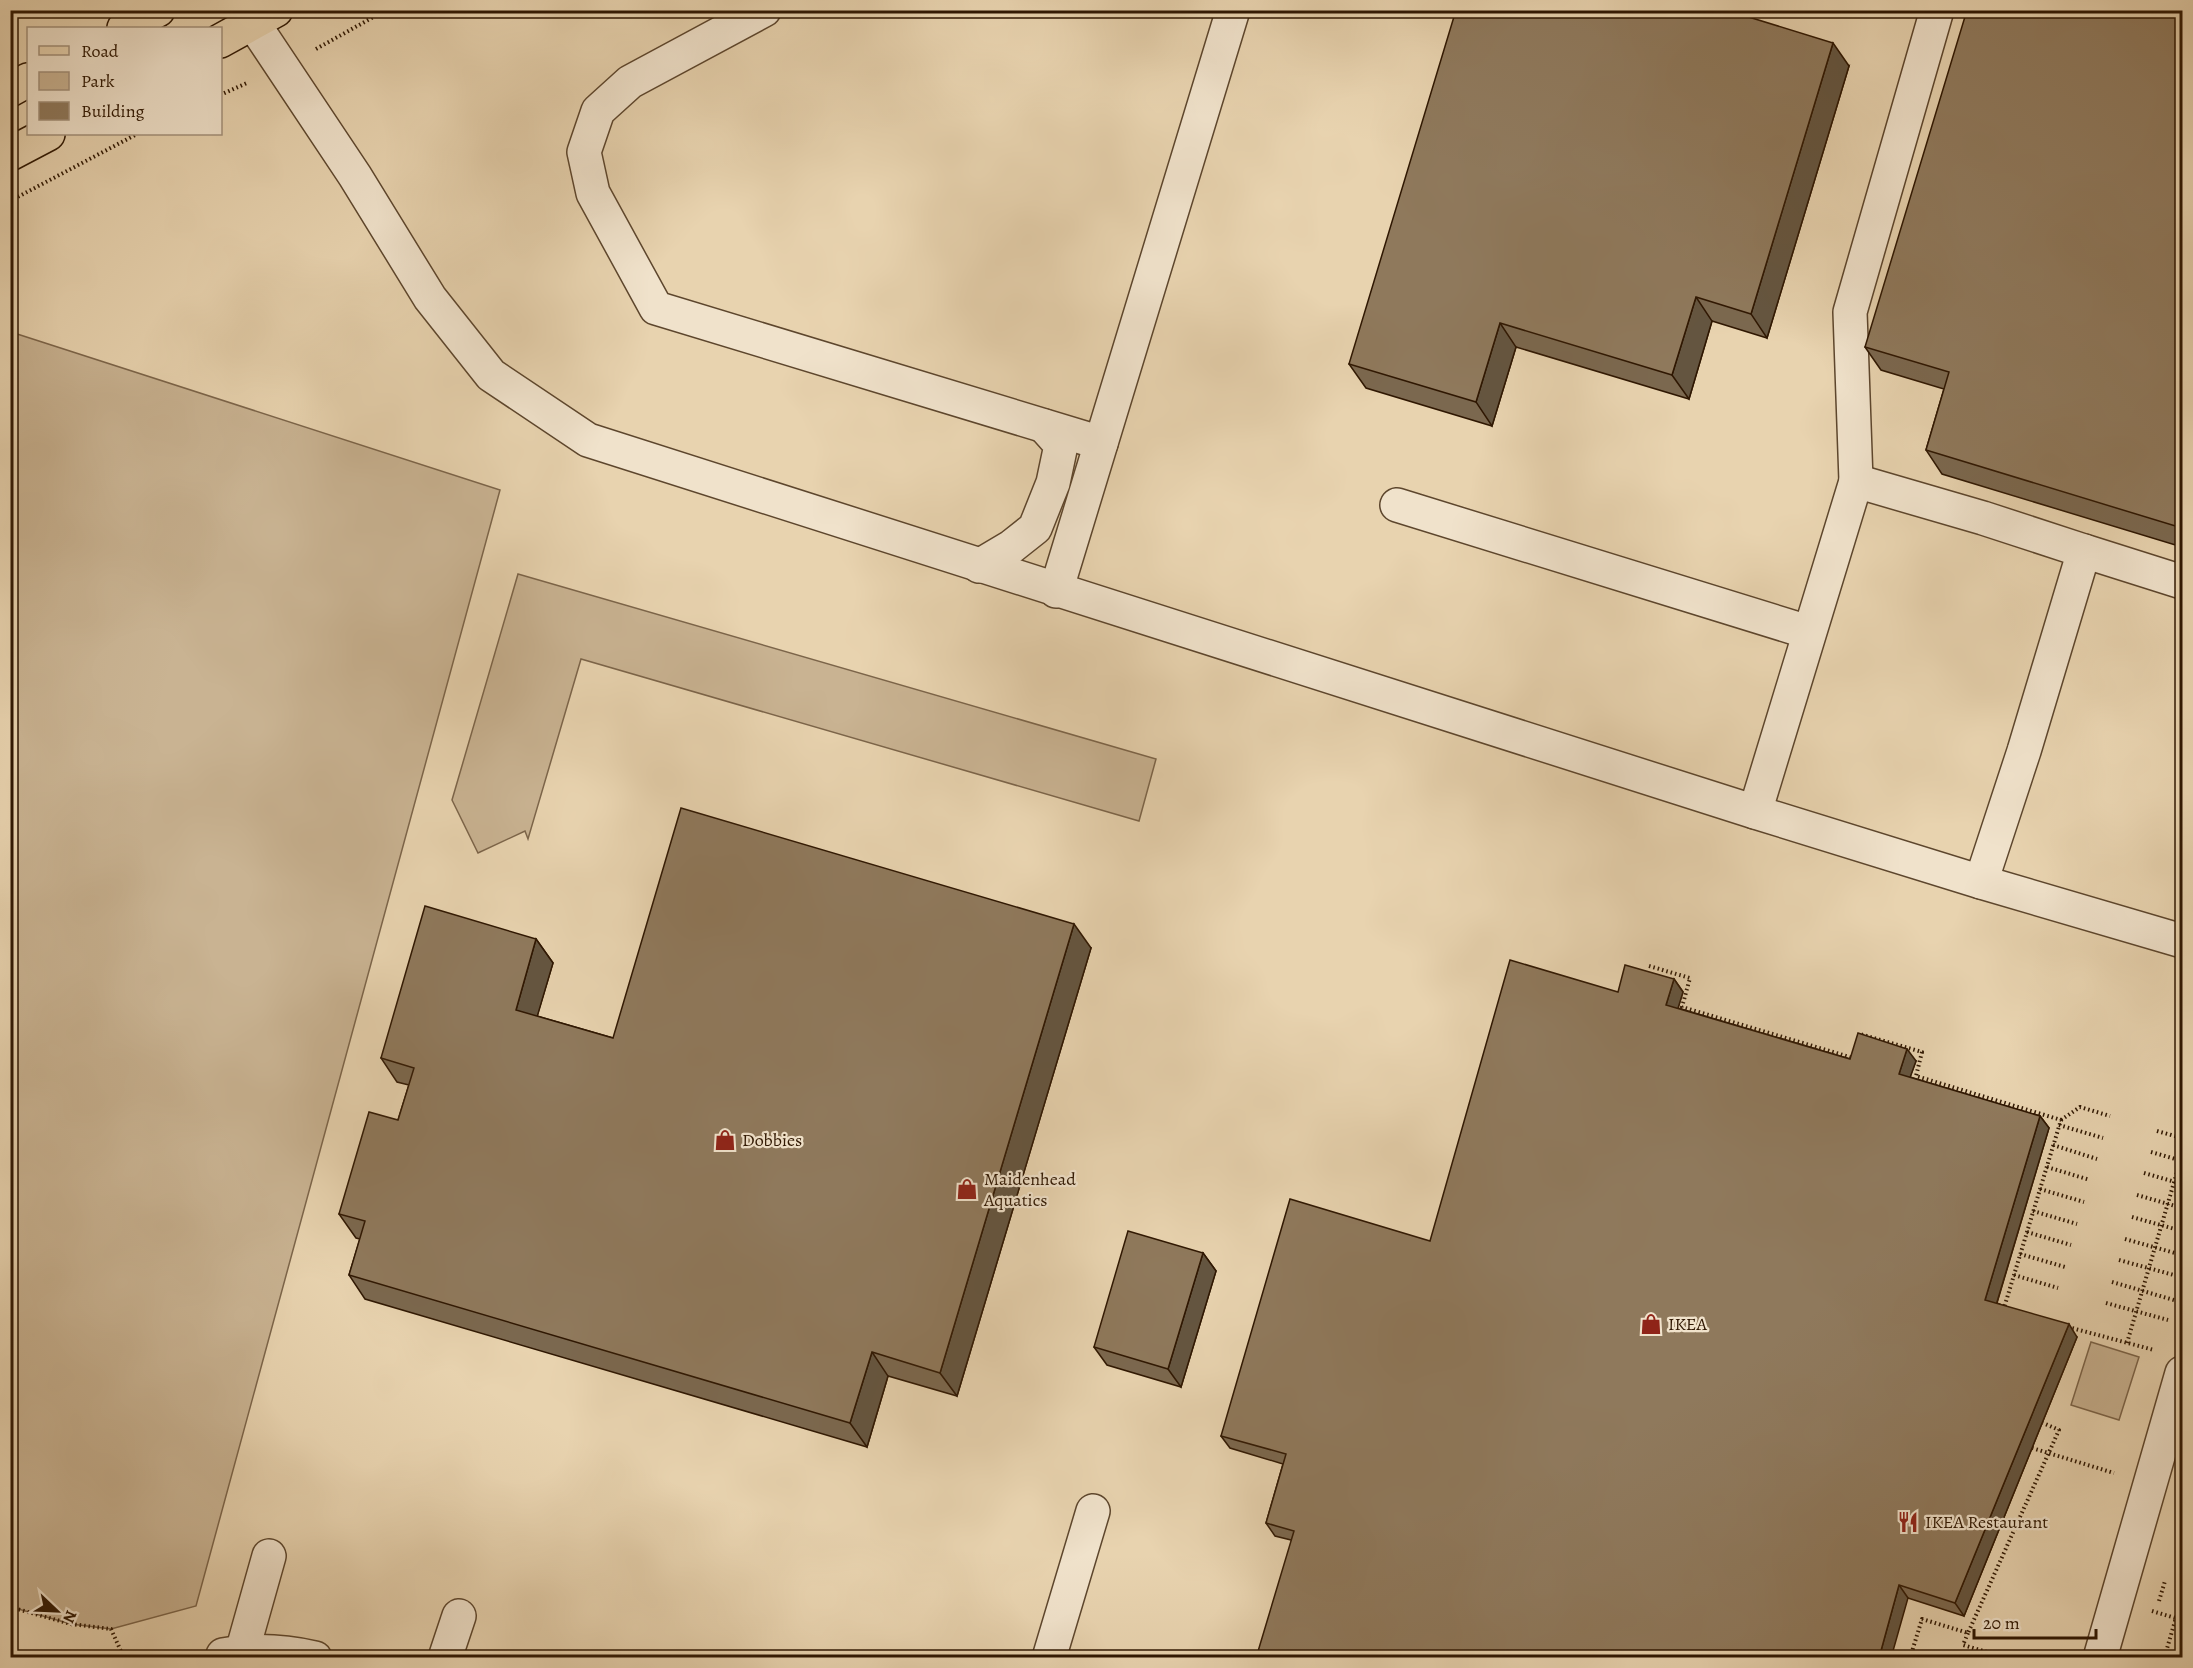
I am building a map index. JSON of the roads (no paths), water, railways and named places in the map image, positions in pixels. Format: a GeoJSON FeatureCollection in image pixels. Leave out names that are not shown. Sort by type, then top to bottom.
{"type":"FeatureCollection","features":[{"type":"Feature","properties":{"kind":"main road"},"geometry":{"type":"LineString","coordinates":[[126,27],[158,10]]}},
{"type":"Feature","properties":{"kind":"main road"},"geometry":{"type":"LineString","coordinates":[[222,39],[265,17]]}},
{"type":"Feature","properties":{"kind":"main road"},"geometry":{"type":"LineString","coordinates":[[10,90],[27,81]]}},
{"type":"Feature","properties":{"kind":"main road"},"geometry":{"type":"LineString","coordinates":[[10,154],[46,135]]}},
{"type":"Feature","properties":{"kind":"street"},"geometry":{"type":"LineString","coordinates":[[764,10],[630,82],[598,111],[584,152],[593,193],[656,308],[1101,443]]}},
{"type":"Feature","properties":{"kind":"street"},"geometry":{"type":"LineString","coordinates":[[1056,591],[1233,10]]}},
{"type":"Feature","properties":{"kind":"street"},"geometry":{"type":"LineString","coordinates":[[1755,812],[1856,480],[1850,312],[1937,10]]}},
{"type":"Feature","properties":{"kind":"street"},"geometry":{"type":"LineString","coordinates":[[265,17],[355,176],[430,298],[491,375],[588,440],[1755,812],[2182,941]]}},
{"type":"Feature","properties":{"kind":"street"},"geometry":{"type":"LineString","coordinates":[[979,566],[1011,548],[1035,528],[1053,483],[1061,445],[1044,426]]}},
{"type":"Feature","properties":{"kind":"street"},"geometry":{"type":"LineString","coordinates":[[1856,480],[2182,582]]}},
{"type":"Feature","properties":{"kind":"street"},"geometry":{"type":"LineString","coordinates":[[1397,504],[1808,632]]}},
{"type":"Feature","properties":{"kind":"street"},"geometry":{"type":"LineString","coordinates":[[1981,882],[2085,551]]}},
{"type":"Feature","properties":{"kind":"street"},"geometry":{"type":"LineString","coordinates":[[2100,1658],[2182,1373]]}},
{"type":"Feature","properties":{"kind":"street"},"geometry":{"type":"LineString","coordinates":[[1049,1658],[1093,1511]]}},
{"type":"Feature","properties":{"kind":"street"},"geometry":{"type":"LineString","coordinates":[[269,1556],[230,1656],[285,1652],[315,1658]]}},
{"type":"Feature","properties":{"kind":"street"},"geometry":{"type":"LineString","coordinates":[[445,1658],[459,1616]]}},
{"type":"Feature","properties":{"kind":"place","name":"Dobbies"},"geometry":{"type":"Point","coordinates":[725,1140]}},
{"type":"Feature","properties":{"kind":"place","name":"Maidenhead Aquatics"},"geometry":{"type":"Point","coordinates":[967,1189]}},
{"type":"Feature","properties":{"kind":"place","name":"IKEA"},"geometry":{"type":"Point","coordinates":[1651,1324]}},
{"type":"Feature","properties":{"kind":"place","name":"IKEA Restaurant"},"geometry":{"type":"Point","coordinates":[1908,1522]}}]}
